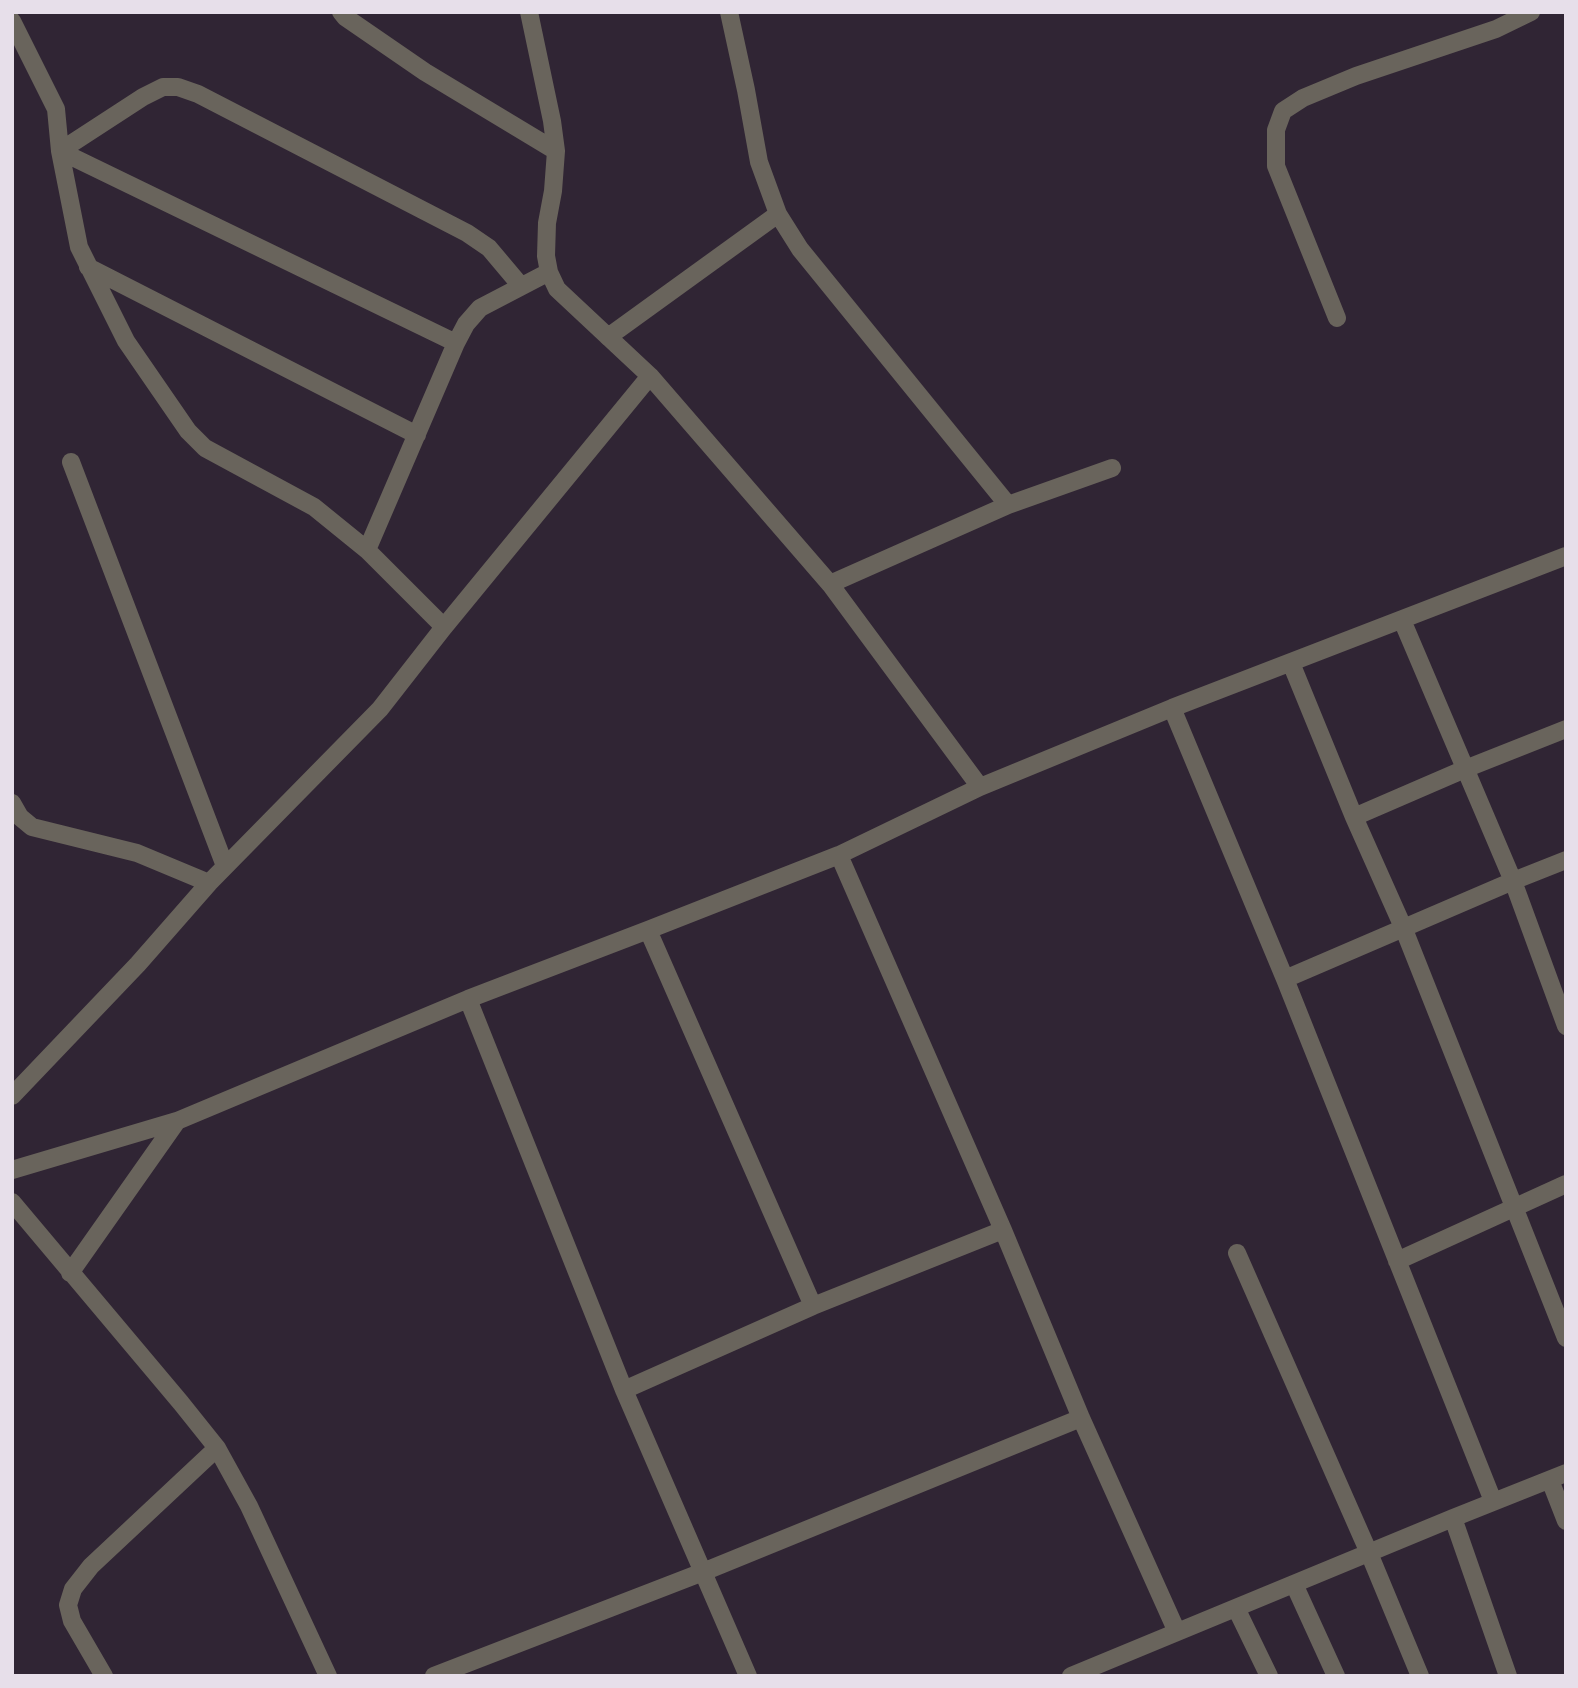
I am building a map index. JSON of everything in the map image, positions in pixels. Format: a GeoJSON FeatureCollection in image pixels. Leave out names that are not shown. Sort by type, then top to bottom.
{"type":"FeatureCollection","features":[{"type":"Feature","properties":{"kind":"street"},"geometry":{"type":"LineString","coordinates":[[341,12],[425,72],[556,151]]}},
{"type":"Feature","properties":{"kind":"street"},"geometry":{"type":"LineString","coordinates":[[529,12],[556,151],[547,223],[546,256],[549,272],[557,289],[650,376],[830,584],[980,787]]}},
{"type":"Feature","properties":{"kind":"street"},"geometry":{"type":"LineString","coordinates":[[729,12],[747,90],[759,162],[778,214],[800,248],[1008,505]]}},
{"type":"Feature","properties":{"kind":"street"},"geometry":{"type":"LineString","coordinates":[[1337,318],[1276,166],[1276,131],[1283,111],[1303,98],[1356,76],[1496,29],[1531,12]]}},
{"type":"Feature","properties":{"kind":"street"},"geometry":{"type":"LineString","coordinates":[[12,21],[56,109],[60,151],[79,247],[126,341],[188,431],[205,448],[314,508],[367,550],[444,627]]}},
{"type":"Feature","properties":{"kind":"street"},"geometry":{"type":"LineString","coordinates":[[60,151],[143,97],[163,88],[178,87],[198,94],[467,233],[489,248],[521,286]]}},
{"type":"Feature","properties":{"kind":"street"},"geometry":{"type":"LineString","coordinates":[[60,151],[456,343]]}},
{"type":"Feature","properties":{"kind":"street"},"geometry":{"type":"LineString","coordinates":[[608,337],[778,214]]}},
{"type":"Feature","properties":{"kind":"street"},"geometry":{"type":"LineString","coordinates":[[88,267],[416,435]]}},
{"type":"Feature","properties":{"kind":"street"},"geometry":{"type":"LineString","coordinates":[[367,550],[466,324],[480,308],[549,272]]}},
{"type":"Feature","properties":{"kind":"street"},"geometry":{"type":"LineString","coordinates":[[12,1096],[138,964],[225,866],[380,709],[650,376]]}},
{"type":"Feature","properties":{"kind":"street"},"geometry":{"type":"LineString","coordinates":[[71,462],[225,866]]}},
{"type":"Feature","properties":{"kind":"street"},"geometry":{"type":"LineString","coordinates":[[830,584],[1008,505],[1112,468]]}},
{"type":"Feature","properties":{"kind":"street"},"geometry":{"type":"LineString","coordinates":[[12,1170],[177,1121],[468,999],[839,855],[980,787],[1172,708],[1566,556]]}},
{"type":"Feature","properties":{"kind":"street"},"geometry":{"type":"LineString","coordinates":[[1402,621],[1513,881],[1566,1026]]}},
{"type":"Feature","properties":{"kind":"street"},"geometry":{"type":"LineString","coordinates":[[1291,663],[1354,817],[1404,928],[1513,1208],[1564,1327]]}},
{"type":"Feature","properties":{"kind":"street"},"geometry":{"type":"LineString","coordinates":[[1172,708],[1285,979],[1493,1502]]}},
{"type":"Feature","properties":{"kind":"street"},"geometry":{"type":"LineString","coordinates":[[1354,817],[1566,729]]}},
{"type":"Feature","properties":{"kind":"street"},"geometry":{"type":"LineString","coordinates":[[12,803],[20,817],[33,827],[137,853],[209,883]]}},
{"type":"Feature","properties":{"kind":"street"},"geometry":{"type":"LineString","coordinates":[[839,855],[1003,1230],[1081,1418],[1177,1632]]}},
{"type":"Feature","properties":{"kind":"street"},"geometry":{"type":"LineString","coordinates":[[1285,979],[1566,860]]}},
{"type":"Feature","properties":{"kind":"street"},"geometry":{"type":"LineString","coordinates":[[648,930],[813,1306]]}},
{"type":"Feature","properties":{"kind":"street"},"geometry":{"type":"LineString","coordinates":[[468,999],[624,1390],[748,1676]]}},
{"type":"Feature","properties":{"kind":"street"},"geometry":{"type":"LineString","coordinates":[[70,1273],[177,1121]]}},
{"type":"Feature","properties":{"kind":"street"},"geometry":{"type":"LineString","coordinates":[[1397,1261],[1566,1185]]}},
{"type":"Feature","properties":{"kind":"street"},"geometry":{"type":"LineString","coordinates":[[12,1202],[217,1448],[249,1506],[328,1676]]}},
{"type":"Feature","properties":{"kind":"street"},"geometry":{"type":"LineString","coordinates":[[624,1390],[813,1306],[1003,1230]]}},
{"type":"Feature","properties":{"kind":"street"},"geometry":{"type":"LineString","coordinates":[[1237,1253],[1420,1676]]}},
{"type":"Feature","properties":{"kind":"street"},"geometry":{"type":"LineString","coordinates":[[434,1676],[703,1572],[1081,1418]]}},
{"type":"Feature","properties":{"kind":"street"},"geometry":{"type":"LineString","coordinates":[[104,1676],[72,1621],[68,1605],[73,1589],[91,1566],[217,1448]]}},
{"type":"Feature","properties":{"kind":"street"},"geometry":{"type":"LineString","coordinates":[[1071,1676],[1110,1668],[1177,1632],[1558,1476],[1566,1521]]}},
{"type":"Feature","properties":{"kind":"street"},"geometry":{"type":"LineString","coordinates":[[1453,1518],[1508,1676]]}},
{"type":"Feature","properties":{"kind":"street"},"geometry":{"type":"LineString","coordinates":[[1294,1584],[1336,1676]]}},
{"type":"Feature","properties":{"kind":"street"},"geometry":{"type":"LineString","coordinates":[[1236,1608],[1269,1676]]}}]}
